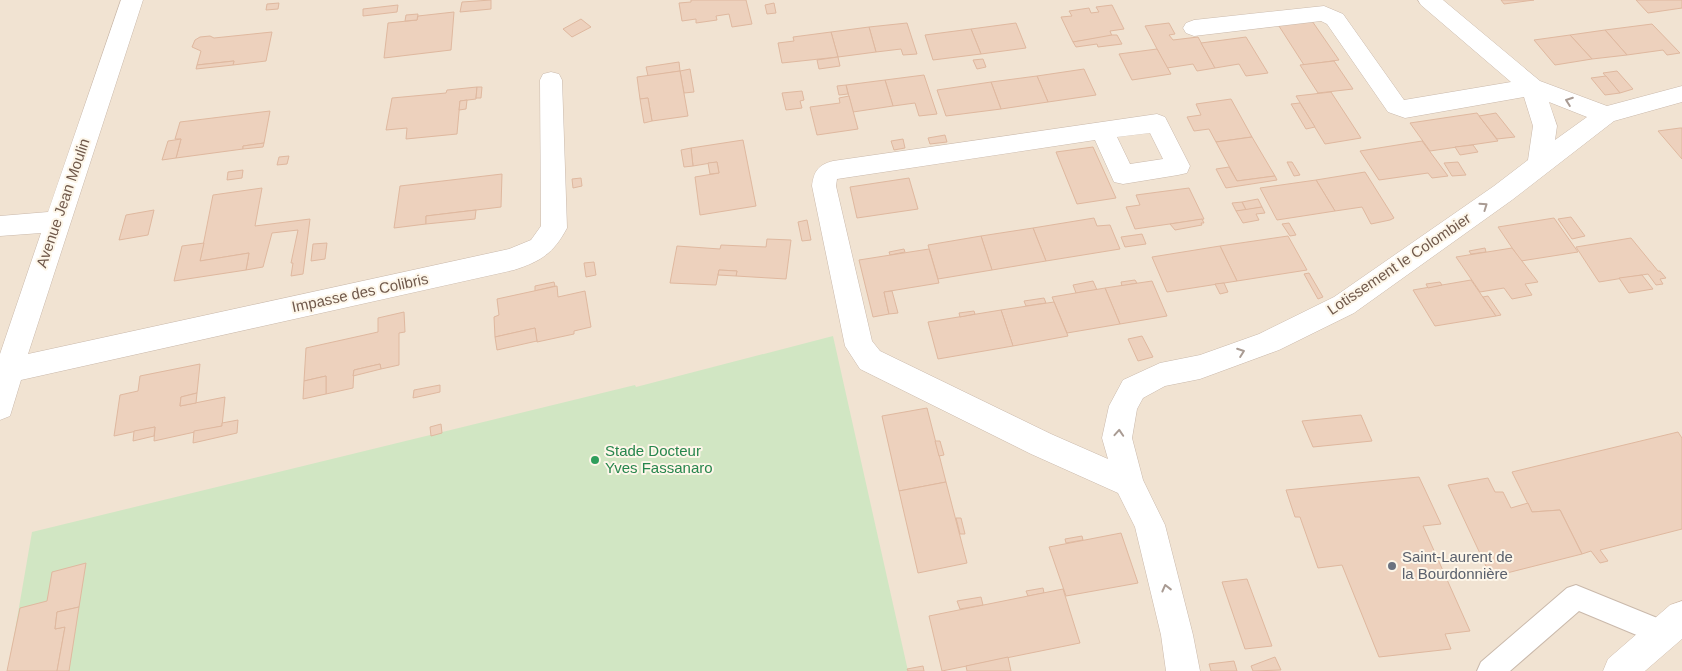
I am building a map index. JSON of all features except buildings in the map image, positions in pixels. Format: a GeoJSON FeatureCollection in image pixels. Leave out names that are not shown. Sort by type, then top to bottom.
{"type":"FeatureCollection","features":[{"type":"Feature","properties":{"kind":"street","name":"Avenue Jean Moulin"},"geometry":{"type":"LineString","coordinates":[[0,407],[19,334],[132,0]]}},
{"type":"Feature","properties":{"kind":"street"},"geometry":{"type":"LineString","coordinates":[[1429,0],[1532,87],[1606,115]]}},
{"type":"Feature","properties":{"kind":"street"},"geometry":{"type":"LineString","coordinates":[[1194,28],[1324,13],[1335,19],[1396,106],[1405,109],[1532,87]]}},
{"type":"Feature","properties":{"kind":"street","name":"Impasse des Colibris"},"geometry":{"type":"LineString","coordinates":[[11,370],[514,259],[540,247],[554,228],[550,80]]}},
{"type":"Feature","properties":{"kind":"street"},"geometry":{"type":"LineString","coordinates":[[1532,87],[1545,126],[1540,164]]}},
{"type":"Feature","properties":{"kind":"street","name":"Lotissement le Colombier"},"geometry":{"type":"LineString","coordinates":[[1183,671],[1177,635],[1150,525],[1130,483],[1117,438],[1123,406],[1133,389],[1160,375],[1200,367],[1269,342],[1344,305],[1503,193],[1606,115],[1682,94]]}},
{"type":"Feature","properties":{"kind":"street"},"geometry":{"type":"LineString","coordinates":[[1102,130],[833,170],[826,174],[824,186],[859,346],[870,360],[1041,444],[1130,483]]}},
{"type":"Feature","properties":{"kind":"street"},"geometry":{"type":"LineString","coordinates":[[0,226],[57,221]]}},
{"type":"Feature","properties":{"kind":"street"},"geometry":{"type":"LineString","coordinates":[[1620,671],[1672,625]]}},
{"type":"Feature","properties":{"kind":"lane"},"geometry":{"type":"LineString","coordinates":[[1490,671],[1576,597],[1672,625]]}},
{"type":"Feature","properties":{"kind":"shaded area"},"geometry":{"type":"Polygon","coordinates":[[[0,0],[1682,0],[1682,671],[0,671],[0,0]]]}},
{"type":"Feature","properties":{"kind":"green space","name":"Stade Docteur Yves Fassanaro"},"geometry":{"type":"Polygon","coordinates":[[[833,336],[908,671],[8,671],[32,532],[635,385],[636,387],[833,336]]]}},
{"type":"Feature","properties":{"kind":"place","name":"Stade Docteur Yves Fassanaro"},"geometry":{"type":"Point","coordinates":[595,460]}},
{"type":"Feature","properties":{"kind":"place","name":"Saint-Laurent de la Bourdonnière"},"geometry":{"type":"Point","coordinates":[1392,566]}}]}
